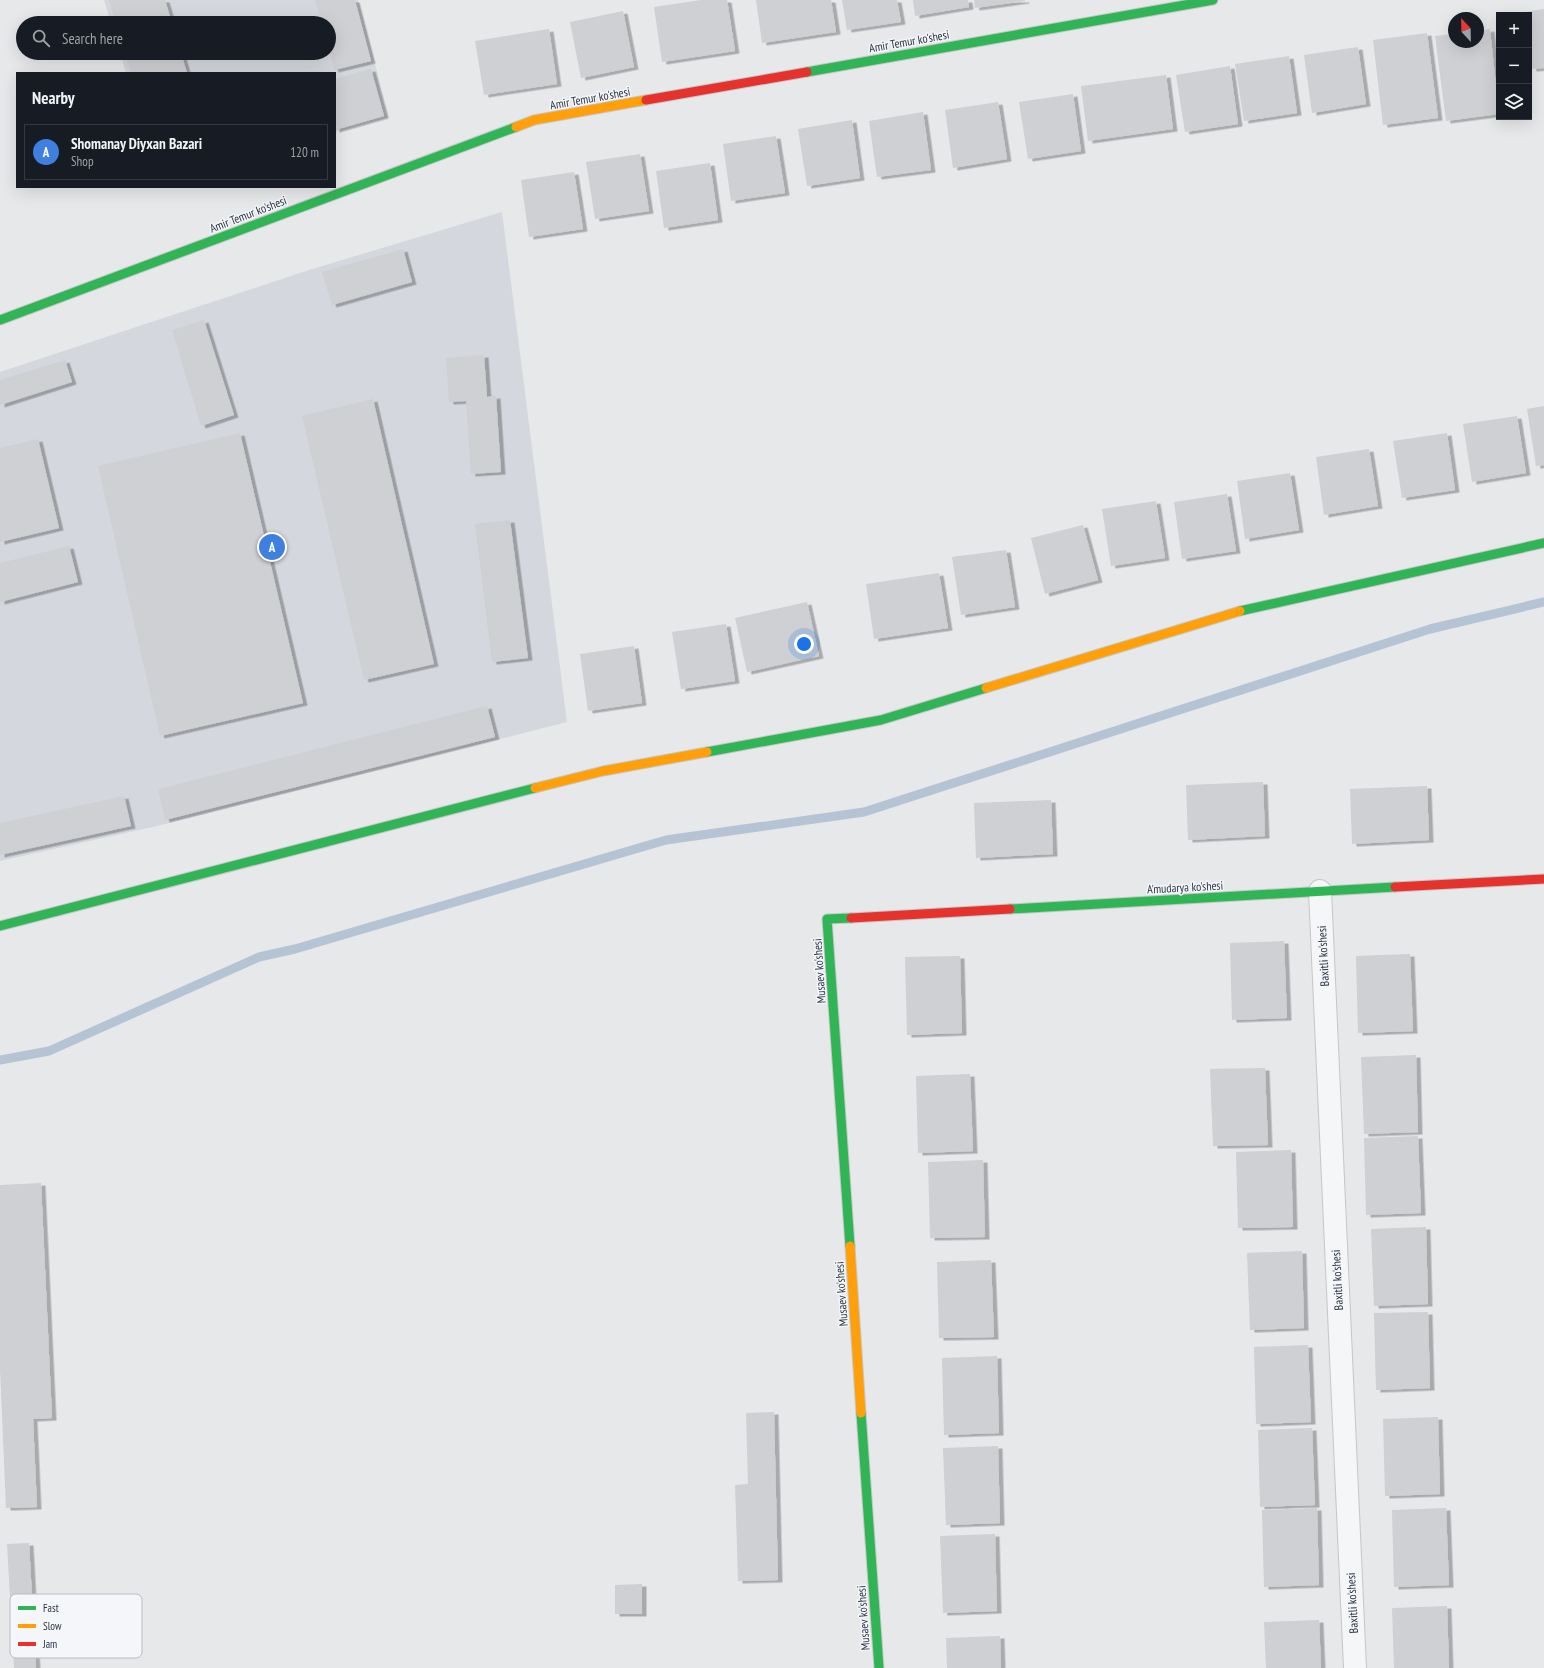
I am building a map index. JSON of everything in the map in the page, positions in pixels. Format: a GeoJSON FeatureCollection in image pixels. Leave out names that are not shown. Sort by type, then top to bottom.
{"type":"FeatureCollection","features":[{"type":"Feature","properties":{"kind":"street","name":"Amir Temur ko'shesi"},"geometry":{"type":"LineString","coordinates":[[0,320],[534,120],[1212,0]]}},
{"type":"Feature","properties":{"kind":"street"},"geometry":{"type":"LineString","coordinates":[[0,926],[603,772],[881,720],[1229,614],[1544,543]]}},
{"type":"Feature","properties":{"kind":"street","name":"A'mudarya ko'shesi"},"geometry":{"type":"LineString","coordinates":[[827,919],[1544,880]]}},
{"type":"Feature","properties":{"kind":"street","name":"Baxitli ko'shesi"},"geometry":{"type":"LineString","coordinates":[[1320,891],[1355,1668]]}},
{"type":"Feature","properties":{"kind":"street","name":"Musaev ko'shesi"},"geometry":{"type":"LineString","coordinates":[[827,919],[879,1668]]}},
{"type":"Feature","properties":{"kind":"shaded area"},"geometry":{"type":"Polygon","coordinates":[[[104,0],[358,0],[389,117],[336,132],[336,72],[126,72],[122,60],[336,60],[336,16],[109,16],[104,0]]]}},
{"type":"Feature","properties":{"kind":"shaded area"},"geometry":{"type":"Polygon","coordinates":[[[502,212],[567,722],[157,826],[0,861],[0,372],[309,270],[502,212]]]}},
{"type":"Feature","properties":{"kind":"building"},"geometry":{"type":"Polygon","coordinates":[[[109,0],[165,0],[170,16],[114,16],[109,0]]]}},
{"type":"Feature","properties":{"kind":"building"},"geometry":{"type":"Polygon","coordinates":[[[315,0],[355,0],[371,61],[334,70],[332,60],[336,60],[336,16],[320,16],[315,0]]]}},
{"type":"Feature","properties":{"kind":"building"},"geometry":{"type":"Polygon","coordinates":[[[701,0],[727,0],[735,51],[662,62],[654,7],[701,0]]]}},
{"type":"Feature","properties":{"kind":"building"},"geometry":{"type":"Polygon","coordinates":[[[756,0],[831,0],[836,32],[762,43],[756,0]]]}},
{"type":"Feature","properties":{"kind":"building"},"geometry":{"type":"Polygon","coordinates":[[[842,0],[897,0],[901,22],[847,30],[842,0]]]}},
{"type":"Feature","properties":{"kind":"building"},"geometry":{"type":"Polygon","coordinates":[[[913,0],[968,0],[969,7],[915,16],[913,0]]]}},
{"type":"Feature","properties":{"kind":"building"},"geometry":{"type":"Polygon","coordinates":[[[974,0],[1025,0],[1025,1],[975,8],[974,0]]]}},
{"type":"Feature","properties":{"kind":"building"},"geometry":{"type":"Polygon","coordinates":[[[1544,9],[1544,68],[1532,69],[1532,12],[1524,12],[1544,9]]]}},
{"type":"Feature","properties":{"kind":"building"},"geometry":{"type":"Polygon","coordinates":[[[623,11],[634,67],[581,78],[570,22],[623,11]]]}},
{"type":"Feature","properties":{"kind":"building"},"geometry":{"type":"Polygon","coordinates":[[[549,29],[557,84],[484,95],[475,41],[549,29]]]}},
{"type":"Feature","properties":{"kind":"building"},"geometry":{"type":"Polygon","coordinates":[[[1490,29],[1496,86],[1496,114],[1446,121],[1435,36],[1448,35],[1448,48],[1484,48],[1484,30],[1490,29]]]}},
{"type":"Feature","properties":{"kind":"building"},"geometry":{"type":"Polygon","coordinates":[[[1427,33],[1438,118],[1383,125],[1373,40],[1427,33]]]}},
{"type":"Feature","properties":{"kind":"building"},"geometry":{"type":"Polygon","coordinates":[[[1358,47],[1366,104],[1312,113],[1304,55],[1358,47]]]}},
{"type":"Feature","properties":{"kind":"building"},"geometry":{"type":"Polygon","coordinates":[[[1289,56],[1297,113],[1244,121],[1235,64],[1289,56]]]}},
{"type":"Feature","properties":{"kind":"building"},"geometry":{"type":"Polygon","coordinates":[[[127,60],[183,60],[187,72],[131,72],[127,60]]]}},
{"type":"Feature","properties":{"kind":"building"},"geometry":{"type":"Polygon","coordinates":[[[1230,66],[1238,124],[1185,132],[1176,75],[1230,66]]]}},
{"type":"Feature","properties":{"kind":"building"},"geometry":{"type":"Polygon","coordinates":[[[371,69],[384,116],[336,130],[336,79],[371,69]]]}},
{"type":"Feature","properties":{"kind":"building"},"geometry":{"type":"Polygon","coordinates":[[[1166,75],[1173,129],[1088,141],[1081,86],[1166,75]]]}},
{"type":"Feature","properties":{"kind":"building"},"geometry":{"type":"Polygon","coordinates":[[[1073,94],[1081,151],[1028,159],[1019,102],[1073,94]]]}},
{"type":"Feature","properties":{"kind":"building"},"geometry":{"type":"Polygon","coordinates":[[[998,102],[1007,159],[953,168],[945,110],[998,102]]]}},
{"type":"Feature","properties":{"kind":"building"},"geometry":{"type":"Polygon","coordinates":[[[923,112],[931,170],[877,177],[869,121],[923,112]]]}},
{"type":"Feature","properties":{"kind":"building"},"geometry":{"type":"Polygon","coordinates":[[[852,120],[860,178],[807,186],[798,129],[852,120]]]}},
{"type":"Feature","properties":{"kind":"building"},"geometry":{"type":"Polygon","coordinates":[[[776,136],[785,193],[731,201],[723,144],[776,136]]]}},
{"type":"Feature","properties":{"kind":"building"},"geometry":{"type":"Polygon","coordinates":[[[640,154],[649,211],[595,219],[586,162],[640,154]]]}},
{"type":"Feature","properties":{"kind":"building"},"geometry":{"type":"Polygon","coordinates":[[[710,163],[718,220],[664,228],[656,171],[710,163]]]}},
{"type":"Feature","properties":{"kind":"building"},"geometry":{"type":"Polygon","coordinates":[[[574,172],[583,229],[529,237],[521,180],[574,172]]]}},
{"type":"Feature","properties":{"kind":"building"},"geometry":{"type":"Polygon","coordinates":[[[403,249],[412,282],[332,305],[322,272],[403,249]]]}},
{"type":"Feature","properties":{"kind":"building"},"geometry":{"type":"Polygon","coordinates":[[[204,320],[234,415],[201,426],[172,330],[204,320]]]}},
{"type":"Feature","properties":{"kind":"building"},"geometry":{"type":"Polygon","coordinates":[[[484,355],[487,397],[496,396],[501,472],[471,474],[466,401],[449,402],[446,358],[484,355]]]}},
{"type":"Feature","properties":{"kind":"building"},"geometry":{"type":"Polygon","coordinates":[[[65,360],[72,382],[0,405],[0,380],[65,360]]]}},
{"type":"Feature","properties":{"kind":"building"},"geometry":{"type":"Polygon","coordinates":[[[373,399],[434,664],[364,680],[302,416],[373,399]]]}},
{"type":"Feature","properties":{"kind":"building"},"geometry":{"type":"Polygon","coordinates":[[[1544,406],[1544,465],[1536,466],[1527,409],[1544,406]]]}},
{"type":"Feature","properties":{"kind":"building"},"geometry":{"type":"Polygon","coordinates":[[[1517,416],[1526,473],[1472,482],[1463,424],[1517,416]]]}},
{"type":"Feature","properties":{"kind":"building"},"geometry":{"type":"Polygon","coordinates":[[[240,433],[303,703],[160,736],[98,466],[240,433]]]}},
{"type":"Feature","properties":{"kind":"building"},"geometry":{"type":"Polygon","coordinates":[[[1447,433],[1455,490],[1402,498],[1393,441],[1447,433]]]}},
{"type":"Feature","properties":{"kind":"building"},"geometry":{"type":"Polygon","coordinates":[[[38,439],[59,528],[0,542],[0,448],[38,439]]]}},
{"type":"Feature","properties":{"kind":"building"},"geometry":{"type":"Polygon","coordinates":[[[1369,449],[1378,506],[1324,515],[1316,457],[1369,449]]]}},
{"type":"Feature","properties":{"kind":"building"},"geometry":{"type":"Polygon","coordinates":[[[1290,473],[1299,530],[1245,539],[1237,481],[1290,473]]]}},
{"type":"Feature","properties":{"kind":"building"},"geometry":{"type":"Polygon","coordinates":[[[1227,494],[1236,551],[1182,559],[1174,502],[1227,494]]]}},
{"type":"Feature","properties":{"kind":"building"},"geometry":{"type":"Polygon","coordinates":[[[1156,501],[1165,558],[1111,566],[1102,509],[1156,501]]]}},
{"type":"Feature","properties":{"kind":"building"},"geometry":{"type":"Polygon","coordinates":[[[510,520],[528,658],[492,662],[475,524],[510,520]]]}},
{"type":"Feature","properties":{"kind":"building"},"geometry":{"type":"Polygon","coordinates":[[[1083,525],[1098,580],[1045,594],[1031,538],[1083,525]]]}},
{"type":"Feature","properties":{"kind":"building"},"geometry":{"type":"Polygon","coordinates":[[[69,546],[78,582],[0,602],[0,563],[69,546]]]}},
{"type":"Feature","properties":{"kind":"building"},"geometry":{"type":"Polygon","coordinates":[[[1006,550],[1015,607],[961,615],[952,557],[1006,550]]]}},
{"type":"Feature","properties":{"kind":"building"},"geometry":{"type":"Polygon","coordinates":[[[939,573],[948,628],[874,639],[866,584],[939,573]]]}},
{"type":"Feature","properties":{"kind":"building"},"geometry":{"type":"Polygon","coordinates":[[[807,602],[819,656],[747,672],[735,618],[807,602]]]}},
{"type":"Feature","properties":{"kind":"building"},"geometry":{"type":"Polygon","coordinates":[[[726,624],[735,681],[681,689],[672,632],[726,624]]]}},
{"type":"Feature","properties":{"kind":"building"},"geometry":{"type":"Polygon","coordinates":[[[634,646],[642,703],[588,711],[580,654],[634,646]]]}},
{"type":"Feature","properties":{"kind":"building"},"geometry":{"type":"Polygon","coordinates":[[[487,706],[495,737],[165,820],[158,789],[487,706]]]}},
{"type":"Feature","properties":{"kind":"building"},"geometry":{"type":"Polygon","coordinates":[[[1263,782],[1265,836],[1188,840],[1186,785],[1263,782]]]}},
{"type":"Feature","properties":{"kind":"building"},"geometry":{"type":"Polygon","coordinates":[[[1427,786],[1429,840],[1352,844],[1350,789],[1427,786]]]}},
{"type":"Feature","properties":{"kind":"building"},"geometry":{"type":"Polygon","coordinates":[[[124,796],[131,826],[0,855],[0,823],[124,796]]]}},
{"type":"Feature","properties":{"kind":"building"},"geometry":{"type":"Polygon","coordinates":[[[1051,800],[1053,854],[976,858],[974,803],[1051,800]]]}},
{"type":"Feature","properties":{"kind":"building"},"geometry":{"type":"Polygon","coordinates":[[[1284,941],[1287,1018],[1232,1020],[1230,943],[1284,941]]]}},
{"type":"Feature","properties":{"kind":"building"},"geometry":{"type":"Polygon","coordinates":[[[1410,954],[1413,1031],[1358,1033],[1356,956],[1410,954]]]}},
{"type":"Feature","properties":{"kind":"building"},"geometry":{"type":"Polygon","coordinates":[[[960,956],[962,1033],[907,1035],[905,957],[960,956]]]}},
{"type":"Feature","properties":{"kind":"building"},"geometry":{"type":"Polygon","coordinates":[[[1416,1055],[1418,1132],[1364,1134],[1361,1057],[1416,1055]]]}},
{"type":"Feature","properties":{"kind":"building"},"geometry":{"type":"Polygon","coordinates":[[[1265,1068],[1268,1145],[1213,1146],[1210,1069],[1265,1068]]]}},
{"type":"Feature","properties":{"kind":"building"},"geometry":{"type":"Polygon","coordinates":[[[970,1074],[973,1151],[918,1153],[916,1076],[970,1074]]]}},
{"type":"Feature","properties":{"kind":"building"},"geometry":{"type":"Polygon","coordinates":[[[1418,1136],[1421,1213],[1366,1215],[1364,1138],[1418,1136]]]}},
{"type":"Feature","properties":{"kind":"building"},"geometry":{"type":"Polygon","coordinates":[[[1291,1150],[1293,1227],[1238,1228],[1236,1152],[1291,1150]]]}},
{"type":"Feature","properties":{"kind":"building"},"geometry":{"type":"Polygon","coordinates":[[[983,1160],[985,1237],[930,1238],[928,1162],[983,1160]]]}},
{"type":"Feature","properties":{"kind":"building"},"geometry":{"type":"Polygon","coordinates":[[[41,1183],[52,1418],[33,1419],[37,1507],[6,1508],[0,1369],[0,1185],[41,1183]]]}},
{"type":"Feature","properties":{"kind":"building"},"geometry":{"type":"Polygon","coordinates":[[[1426,1227],[1428,1304],[1374,1306],[1371,1229],[1426,1227]]]}},
{"type":"Feature","properties":{"kind":"building"},"geometry":{"type":"Polygon","coordinates":[[[1302,1251],[1304,1328],[1250,1330],[1247,1253],[1302,1251]]]}},
{"type":"Feature","properties":{"kind":"building"},"geometry":{"type":"Polygon","coordinates":[[[991,1260],[994,1337],[939,1338],[937,1262],[991,1260]]]}},
{"type":"Feature","properties":{"kind":"building"},"geometry":{"type":"Polygon","coordinates":[[[1428,1312],[1430,1388],[1376,1390],[1374,1313],[1428,1312]]]}},
{"type":"Feature","properties":{"kind":"building"},"geometry":{"type":"Polygon","coordinates":[[[1308,1345],[1311,1422],[1256,1424],[1254,1347],[1308,1345]]]}},
{"type":"Feature","properties":{"kind":"building"},"geometry":{"type":"Polygon","coordinates":[[[997,1356],[999,1433],[944,1435],[942,1358],[997,1356]]]}},
{"type":"Feature","properties":{"kind":"building"},"geometry":{"type":"Polygon","coordinates":[[[774,1412],[778,1580],[738,1581],[735,1485],[748,1484],[746,1413],[774,1412]]]}},
{"type":"Feature","properties":{"kind":"building"},"geometry":{"type":"Polygon","coordinates":[[[1438,1417],[1440,1494],[1385,1496],[1383,1419],[1438,1417]]]}},
{"type":"Feature","properties":{"kind":"building"},"geometry":{"type":"Polygon","coordinates":[[[1312,1428],[1315,1505],[1260,1507],[1258,1430],[1312,1428]]]}},
{"type":"Feature","properties":{"kind":"building"},"geometry":{"type":"Polygon","coordinates":[[[998,1446],[1000,1523],[946,1525],[943,1448],[998,1446]]]}},
{"type":"Feature","properties":{"kind":"building"},"geometry":{"type":"Polygon","coordinates":[[[1317,1508],[1319,1585],[1264,1587],[1262,1510],[1317,1508]]]}},
{"type":"Feature","properties":{"kind":"building"},"geometry":{"type":"Polygon","coordinates":[[[1446,1508],[1449,1585],[1394,1587],[1392,1510],[1446,1508]]]}},
{"type":"Feature","properties":{"kind":"building"},"geometry":{"type":"Polygon","coordinates":[[[995,1534],[997,1611],[943,1613],[940,1536],[995,1534]]]}},
{"type":"Feature","properties":{"kind":"building"},"geometry":{"type":"Polygon","coordinates":[[[29,1543],[32,1594],[10,1594],[10,1597],[7,1544],[29,1543]]]}},
{"type":"Feature","properties":{"kind":"building"},"geometry":{"type":"Polygon","coordinates":[[[642,1584],[642,1614],[615,1614],[615,1585],[642,1584]]]}},
{"type":"Feature","properties":{"kind":"building"},"geometry":{"type":"Polygon","coordinates":[[[1447,1606],[1449,1668],[1394,1668],[1392,1608],[1447,1606]]]}},
{"type":"Feature","properties":{"kind":"building"},"geometry":{"type":"Polygon","coordinates":[[[1319,1620],[1321,1668],[1266,1668],[1264,1622],[1319,1620]]]}},
{"type":"Feature","properties":{"kind":"building"},"geometry":{"type":"Polygon","coordinates":[[[1000,1636],[1001,1668],[947,1668],[946,1638],[1000,1636]]]}},
{"type":"Feature","properties":{"kind":"building"},"geometry":{"type":"Polygon","coordinates":[[[13,1658],[35,1658],[36,1668],[14,1668],[13,1658]]]}},
{"type":"Feature","properties":{"kind":"waterway"},"geometry":{"type":"LineString","coordinates":[[0,1060],[49,1051],[259,957],[295,949],[666,840],[864,812],[1430,629],[1544,602]]}},
{"type":"Feature","properties":{"kind":"traffic: fast"},"geometry":{"type":"LineString","coordinates":[[807,72],[1213,0]]}},
{"type":"Feature","properties":{"kind":"traffic: fast"},"geometry":{"type":"LineString","coordinates":[[0,320],[516,127]]}},
{"type":"Feature","properties":{"kind":"traffic: fast"},"geometry":{"type":"LineString","coordinates":[[1240,611],[1544,543]]}},
{"type":"Feature","properties":{"kind":"traffic: fast"},"geometry":{"type":"LineString","coordinates":[[707,752],[881,720],[986,688]]}},
{"type":"Feature","properties":{"kind":"traffic: fast"},"geometry":{"type":"LineString","coordinates":[[0,926],[535,788]]}},
{"type":"Feature","properties":{"kind":"traffic: fast"},"geometry":{"type":"LineString","coordinates":[[1010,909],[1395,887]]}},
{"type":"Feature","properties":{"kind":"traffic: fast"},"geometry":{"type":"LineString","coordinates":[[850,1246],[827,919],[851,918]]}},
{"type":"Feature","properties":{"kind":"traffic: fast"},"geometry":{"type":"LineString","coordinates":[[861,1413],[879,1668]]}},
{"type":"Feature","properties":{"kind":"traffic: slow"},"geometry":{"type":"LineString","coordinates":[[516,127],[534,120],[646,100]]}},
{"type":"Feature","properties":{"kind":"traffic: slow"},"geometry":{"type":"LineString","coordinates":[[986,688],[1240,611]]}},
{"type":"Feature","properties":{"kind":"traffic: slow"},"geometry":{"type":"LineString","coordinates":[[535,788],[603,771],[707,752]]}},
{"type":"Feature","properties":{"kind":"traffic: slow"},"geometry":{"type":"LineString","coordinates":[[850,1246],[861,1413]]}},
{"type":"Feature","properties":{"kind":"traffic: jam"},"geometry":{"type":"LineString","coordinates":[[646,100],[807,72]]}},
{"type":"Feature","properties":{"kind":"traffic: jam"},"geometry":{"type":"LineString","coordinates":[[1395,887],[1544,879]]}},
{"type":"Feature","properties":{"kind":"traffic: jam"},"geometry":{"type":"LineString","coordinates":[[851,918],[1010,909]]}},
{"type":"Feature","properties":{"kind":"place","name":"Shomanay Diyxan Bazari"},"geometry":{"type":"Point","coordinates":[272,547]}}]}
